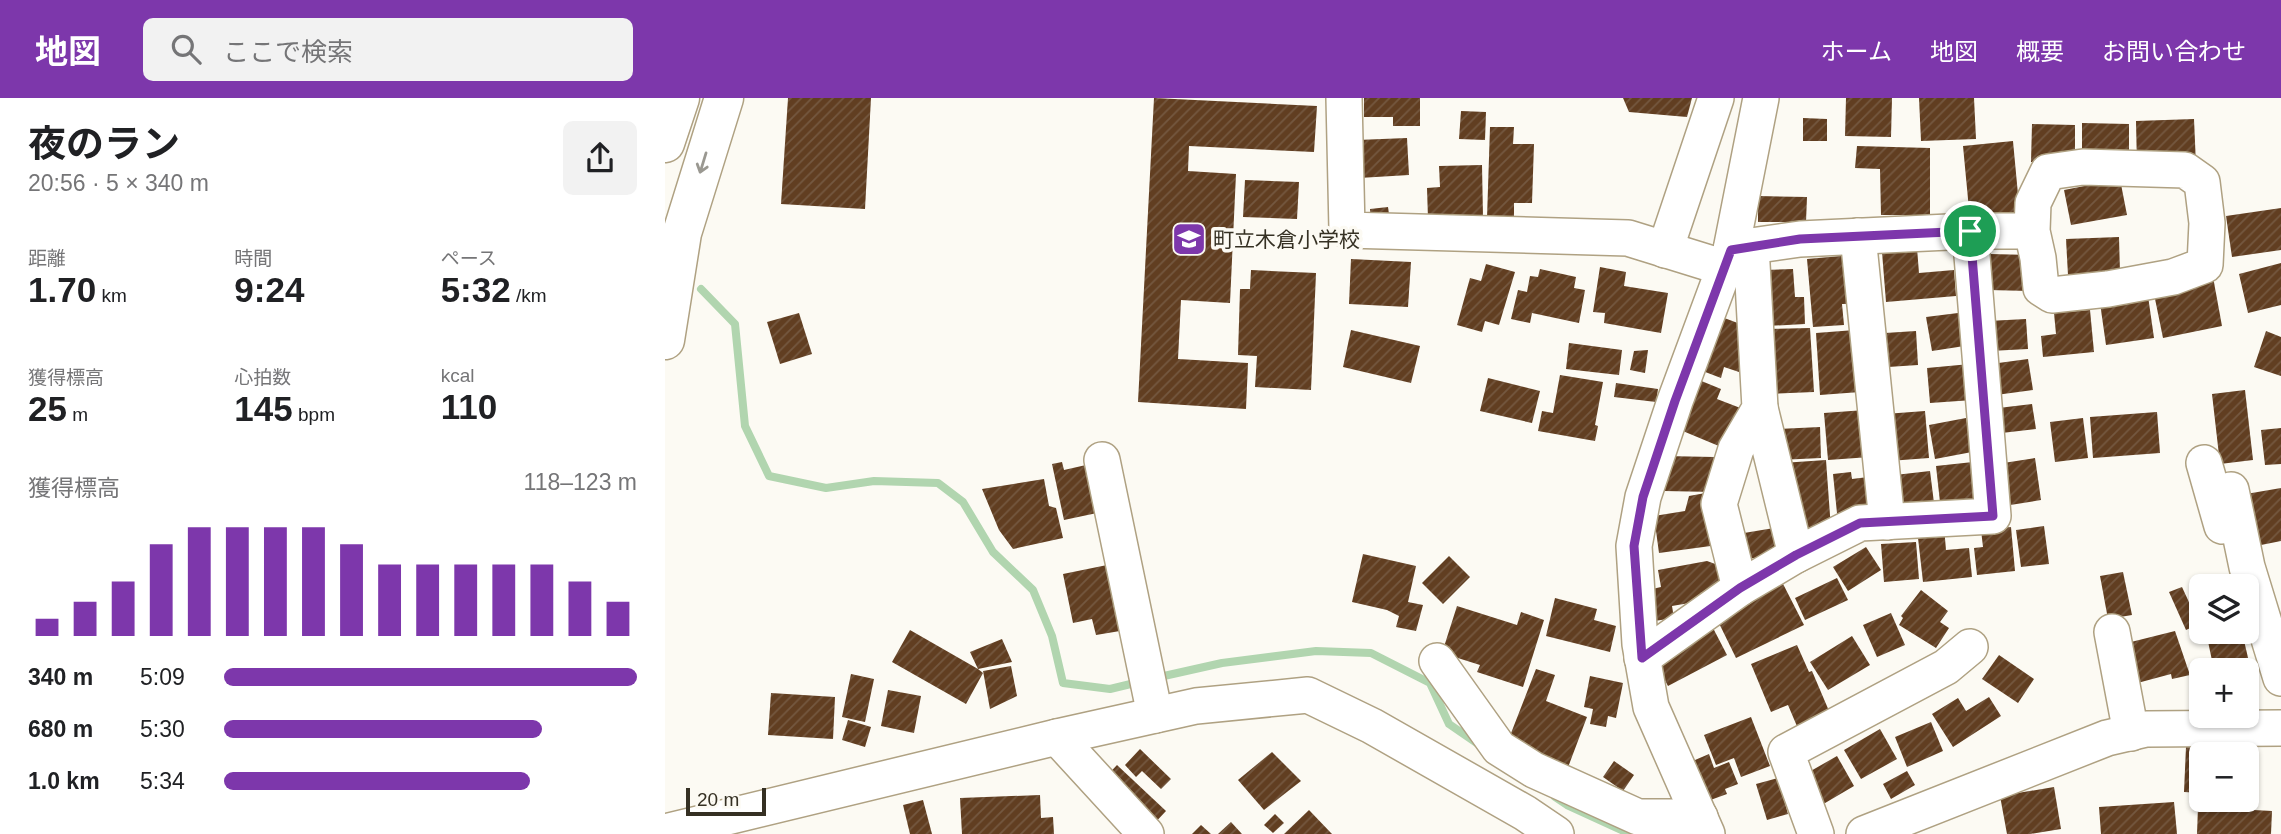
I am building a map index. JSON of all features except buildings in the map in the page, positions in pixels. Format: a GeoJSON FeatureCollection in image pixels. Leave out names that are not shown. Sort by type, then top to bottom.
{"type":"FeatureCollection","features":[{"type":"Feature","properties":{"kind":"highway"},"geometry":{"type":"LineString","coordinates":[[665,143],[680,98]]}},
{"type":"Feature","properties":{"kind":"highway"},"geometry":{"type":"LineString","coordinates":[[665,340],[682,233],[724,98]]}},
{"type":"Feature","properties":{"kind":"street"},"geometry":{"type":"LineString","coordinates":[[1344,98],[1347,230],[1627,238],[1665,250],[1735,255],[1800,239],[1970,231],[2032,231]]}},
{"type":"Feature","properties":{"kind":"street"},"geometry":{"type":"LineString","coordinates":[[1665,250],[1716,98]]}},
{"type":"Feature","properties":{"kind":"street"},"geometry":{"type":"LineString","coordinates":[[1703,826],[1651,707],[1642,658],[1634,546],[1643,497],[1675,401],[1735,255],[1761,98]]}},
{"type":"Feature","properties":{"kind":"street"},"geometry":{"type":"LineString","coordinates":[[2083,167],[2161,168],[2185,170],[2202,181],[2207,223],[2205,265],[2173,277],[2108,289],[2052,295],[2041,288],[2032,231],[2033,203],[2048,172],[2083,167]]}},
{"type":"Feature","properties":{"kind":"street"},"geometry":{"type":"LineString","coordinates":[[1642,658],[1740,588],[1796,555],[1860,523],[1993,516],[1970,231]]}},
{"type":"Feature","properties":{"kind":"street"},"geometry":{"type":"LineString","coordinates":[[1858,236],[1887,522]]}},
{"type":"Feature","properties":{"kind":"street"},"geometry":{"type":"LineString","coordinates":[[1735,255],[1760,408],[1796,555]]}},
{"type":"Feature","properties":{"kind":"street"},"geometry":{"type":"LineString","coordinates":[[1740,588],[1719,504],[1736,450],[1760,408]]}},
{"type":"Feature","properties":{"kind":"street"},"geometry":{"type":"LineString","coordinates":[[1102,460],[1155,715]]}},
{"type":"Feature","properties":{"kind":"street"},"geometry":{"type":"LineString","coordinates":[[2204,463],[2236,574]]}},
{"type":"Feature","properties":{"kind":"street"},"geometry":{"type":"LineString","coordinates":[[2231,490],[2247,567],[2281,678]]}},
{"type":"Feature","properties":{"kind":"street"},"geometry":{"type":"LineString","coordinates":[[2112,632],[2131,733]]}},
{"type":"Feature","properties":{"kind":"street"},"geometry":{"type":"LineString","coordinates":[[2257,644],[2281,720]]}},
{"type":"Feature","properties":{"kind":"street"},"geometry":{"type":"LineString","coordinates":[[1816,834],[1786,751],[1946,667],[1970,647]]}},
{"type":"Feature","properties":{"kind":"street"},"geometry":{"type":"LineString","coordinates":[[1437,661],[1499,748],[1534,770],[1639,817],[1703,826]]}},
{"type":"Feature","properties":{"kind":"street"},"geometry":{"type":"LineString","coordinates":[[665,832],[1196,706],[1308,695],[1372,726],[1525,813],[1556,834]]}},
{"type":"Feature","properties":{"kind":"street"},"geometry":{"type":"LineString","coordinates":[[1864,834],[2108,738],[2146,729],[2281,728]]}},
{"type":"Feature","properties":{"kind":"street"},"geometry":{"type":"LineString","coordinates":[[1057,737],[1146,834]]}},
{"type":"Feature","properties":{"kind":"waterway"},"geometry":{"type":"LineString","coordinates":[[701,289],[735,324],[745,426],[769,476],[826,488],[874,481],[938,483],[963,502],[993,552],[1033,590],[1052,636],[1063,683],[1110,689],[1139,682]]}},
{"type":"Feature","properties":{"kind":"waterway"},"geometry":{"type":"LineString","coordinates":[[1155,678],[1222,663],[1316,651],[1371,653],[1430,683],[1449,724],[1478,744]]}},
{"type":"Feature","properties":{"kind":"waterway"},"geometry":{"type":"LineString","coordinates":[[1555,797],[1630,834]]}},
{"type":"Feature","properties":{"kind":"place","name":"町立木倉小学校"},"geometry":{"type":"Point","coordinates":[1189,239]}},
{"type":"Feature","properties":{"kind":"route"},"geometry":{"type":"LineString","coordinates":[[1970,231],[1993,516],[1860,523],[1796,555],[1740,588],[1642,658],[1634,546],[1643,497],[1731,250],[1800,239],[1970,231]]}}]}
